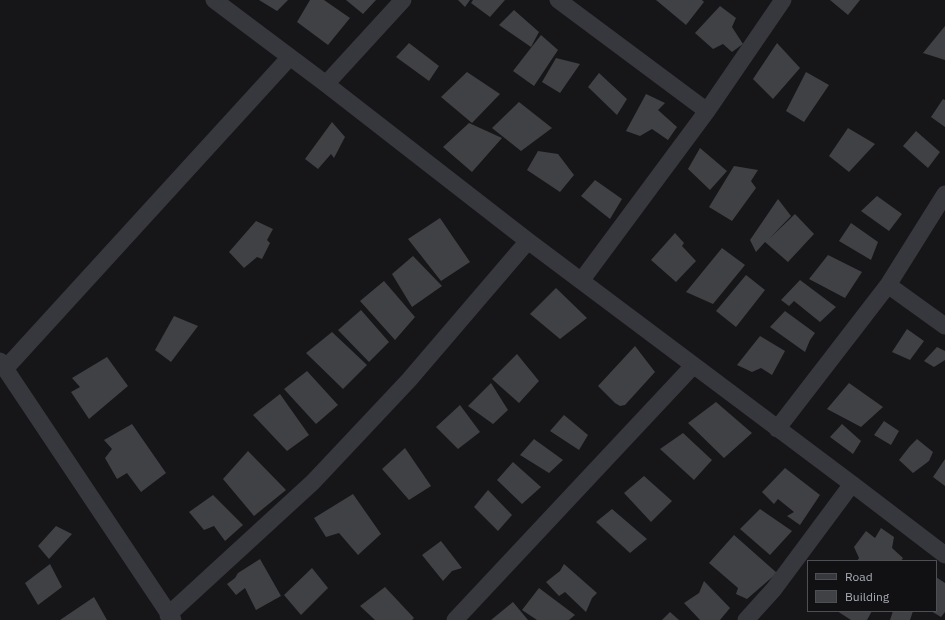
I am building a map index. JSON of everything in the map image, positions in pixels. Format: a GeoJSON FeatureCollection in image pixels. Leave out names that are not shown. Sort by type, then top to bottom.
{"type":"FeatureCollection","features":[{"type":"Feature","properties":{"kind":"street"},"geometry":{"type":"LineString","coordinates":[[214,0],[326,84],[528,241],[852,484],[945,556]]}},
{"type":"Feature","properties":{"kind":"street"},"geometry":{"type":"LineString","coordinates":[[326,84],[402,0]]}},
{"type":"Feature","properties":{"kind":"street"},"geometry":{"type":"LineString","coordinates":[[558,0],[707,111]]}},
{"type":"Feature","properties":{"kind":"street"},"geometry":{"type":"LineString","coordinates":[[581,281],[707,111],[783,0]]}},
{"type":"Feature","properties":{"kind":"street"},"geometry":{"type":"LineString","coordinates":[[290,57],[3,365],[171,617],[313,482],[410,380],[528,241]]}},
{"type":"Feature","properties":{"kind":"street"},"geometry":{"type":"LineString","coordinates":[[777,429],[888,285],[945,194]]}},
{"type":"Feature","properties":{"kind":"street"},"geometry":{"type":"LineString","coordinates":[[888,285],[945,326]]}},
{"type":"Feature","properties":{"kind":"street"},"geometry":{"type":"LineString","coordinates":[[455,620],[693,366]]}},
{"type":"Feature","properties":{"kind":"street"},"geometry":{"type":"LineString","coordinates":[[746,620],[774,588],[852,484]]}},
{"type":"Feature","properties":{"kind":"building"},"geometry":{"type":"Polygon","coordinates":[[[259,0],[288,0],[277,11],[259,0]]]}},
{"type":"Feature","properties":{"kind":"building"},"geometry":{"type":"Polygon","coordinates":[[[310,0],[324,0],[350,18],[328,45],[297,22],[310,0]]]}},
{"type":"Feature","properties":{"kind":"building"},"geometry":{"type":"Polygon","coordinates":[[[346,0],[376,0],[363,14],[346,0]]]}},
{"type":"Feature","properties":{"kind":"building"},"geometry":{"type":"Polygon","coordinates":[[[458,0],[470,0],[465,7],[458,0]]]}},
{"type":"Feature","properties":{"kind":"building"},"geometry":{"type":"Polygon","coordinates":[[[473,0],[505,0],[490,17],[471,3],[473,0]]]}},
{"type":"Feature","properties":{"kind":"building"},"geometry":{"type":"Polygon","coordinates":[[[656,0],[702,0],[704,2],[686,25],[656,0]]]}},
{"type":"Feature","properties":{"kind":"building"},"geometry":{"type":"Polygon","coordinates":[[[830,0],[860,0],[848,15],[830,0]]]}},
{"type":"Feature","properties":{"kind":"building"},"geometry":{"type":"Polygon","coordinates":[[[720,6],[736,18],[732,27],[743,44],[732,52],[723,44],[713,49],[695,33],[720,6]]]}},
{"type":"Feature","properties":{"kind":"building"},"geometry":{"type":"Polygon","coordinates":[[[514,10],[539,32],[531,47],[499,25],[514,10]]]}},
{"type":"Feature","properties":{"kind":"building"},"geometry":{"type":"Polygon","coordinates":[[[945,26],[945,60],[923,53],[945,26]]]}},
{"type":"Feature","properties":{"kind":"building"},"geometry":{"type":"Polygon","coordinates":[[[541,35],[558,50],[534,86],[513,71],[541,35]]]}},
{"type":"Feature","properties":{"kind":"building"},"geometry":{"type":"Polygon","coordinates":[[[409,43],[439,66],[429,81],[396,57],[409,43]]]}},
{"type":"Feature","properties":{"kind":"building"},"geometry":{"type":"Polygon","coordinates":[[[777,43],[800,68],[773,99],[753,79],[777,43]]]}},
{"type":"Feature","properties":{"kind":"building"},"geometry":{"type":"Polygon","coordinates":[[[556,58],[580,64],[560,93],[542,82],[556,58]]]}},
{"type":"Feature","properties":{"kind":"building"},"geometry":{"type":"Polygon","coordinates":[[[467,72],[500,94],[472,123],[441,97],[467,72]]]}},
{"type":"Feature","properties":{"kind":"building"},"geometry":{"type":"Polygon","coordinates":[[[806,72],[829,85],[804,122],[786,111],[806,72]]]}},
{"type":"Feature","properties":{"kind":"building"},"geometry":{"type":"Polygon","coordinates":[[[599,73],[627,99],[617,115],[588,87],[599,73]]]}},
{"type":"Feature","properties":{"kind":"building"},"geometry":{"type":"Polygon","coordinates":[[[646,94],[665,103],[658,110],[677,127],[668,140],[652,129],[640,136],[626,131],[646,94]]]}},
{"type":"Feature","properties":{"kind":"building"},"geometry":{"type":"Polygon","coordinates":[[[943,99],[945,100],[945,127],[931,117],[943,99]]]}},
{"type":"Feature","properties":{"kind":"building"},"geometry":{"type":"Polygon","coordinates":[[[519,102],[552,128],[521,151],[492,128],[519,102]]]}},
{"type":"Feature","properties":{"kind":"building"},"geometry":{"type":"Polygon","coordinates":[[[332,122],[345,137],[334,158],[331,154],[318,169],[305,159],[332,122]]]}},
{"type":"Feature","properties":{"kind":"building"},"geometry":{"type":"Polygon","coordinates":[[[469,123],[502,138],[472,172],[443,147],[469,123]]]}},
{"type":"Feature","properties":{"kind":"building"},"geometry":{"type":"Polygon","coordinates":[[[848,128],[875,144],[849,172],[829,156],[848,128]]]}},
{"type":"Feature","properties":{"kind":"building"},"geometry":{"type":"Polygon","coordinates":[[[916,131],[940,152],[928,168],[903,146],[916,131]]]}},
{"type":"Feature","properties":{"kind":"building"},"geometry":{"type":"Polygon","coordinates":[[[700,148],[727,171],[710,190],[688,169],[700,148]]]}},
{"type":"Feature","properties":{"kind":"building"},"geometry":{"type":"Polygon","coordinates":[[[538,151],[558,154],[574,175],[560,192],[527,170],[538,151]]]}},
{"type":"Feature","properties":{"kind":"building"},"geometry":{"type":"Polygon","coordinates":[[[734,166],[758,170],[751,181],[756,188],[732,221],[709,207],[734,166]]]}},
{"type":"Feature","properties":{"kind":"building"},"geometry":{"type":"Polygon","coordinates":[[[595,180],[622,199],[610,219],[581,196],[595,180]]]}},
{"type":"Feature","properties":{"kind":"building"},"geometry":{"type":"Polygon","coordinates":[[[877,196],[902,214],[889,231],[861,211],[877,196]]]}},
{"type":"Feature","properties":{"kind":"building"},"geometry":{"type":"Polygon","coordinates":[[[778,199],[791,216],[769,239],[795,214],[814,234],[788,262],[765,242],[756,252],[750,240],[778,199]]]}},
{"type":"Feature","properties":{"kind":"building"},"geometry":{"type":"Polygon","coordinates":[[[440,218],[470,262],[441,281],[408,239],[440,218]]]}},
{"type":"Feature","properties":{"kind":"building"},"geometry":{"type":"Polygon","coordinates":[[[256,221],[273,229],[267,240],[270,243],[262,259],[257,257],[244,268],[229,252],[256,221]]]}},
{"type":"Feature","properties":{"kind":"building"},"geometry":{"type":"Polygon","coordinates":[[[851,223],[878,242],[871,260],[839,241],[851,223]]]}},
{"type":"Feature","properties":{"kind":"building"},"geometry":{"type":"Polygon","coordinates":[[[675,233],[684,243],[682,246],[696,261],[676,282],[651,260],[675,233]]]}},
{"type":"Feature","properties":{"kind":"building"},"geometry":{"type":"Polygon","coordinates":[[[722,248],[745,265],[713,304],[686,292],[722,248]]]}},
{"type":"Feature","properties":{"kind":"building"},"geometry":{"type":"Polygon","coordinates":[[[828,255],[862,272],[845,298],[809,279],[828,255]]]}},
{"type":"Feature","properties":{"kind":"building"},"geometry":{"type":"Polygon","coordinates":[[[413,256],[442,286],[412,307],[392,274],[413,256]]]}},
{"type":"Feature","properties":{"kind":"building"},"geometry":{"type":"Polygon","coordinates":[[[746,275],[765,290],[736,327],[716,311],[746,275]]]}},
{"type":"Feature","properties":{"kind":"building"},"geometry":{"type":"Polygon","coordinates":[[[800,280],[836,307],[820,322],[794,301],[789,306],[781,300],[800,280]]]}},
{"type":"Feature","properties":{"kind":"building"},"geometry":{"type":"Polygon","coordinates":[[[384,281],[415,317],[395,340],[360,301],[384,281]]]}},
{"type":"Feature","properties":{"kind":"building"},"geometry":{"type":"Polygon","coordinates":[[[556,288],[587,318],[560,339],[530,314],[556,288]]]}},
{"type":"Feature","properties":{"kind":"building"},"geometry":{"type":"Polygon","coordinates":[[[361,310],[389,342],[369,362],[338,330],[361,310]]]}},
{"type":"Feature","properties":{"kind":"building"},"geometry":{"type":"Polygon","coordinates":[[[785,311],[815,333],[805,352],[770,327],[785,311]]]}},
{"type":"Feature","properties":{"kind":"building"},"geometry":{"type":"Polygon","coordinates":[[[174,316],[198,326],[171,362],[155,350],[174,316]]]}},
{"type":"Feature","properties":{"kind":"building"},"geometry":{"type":"Polygon","coordinates":[[[907,329],[924,341],[910,360],[892,352],[907,329]]]}},
{"type":"Feature","properties":{"kind":"building"},"geometry":{"type":"Polygon","coordinates":[[[332,332],[367,365],[343,389],[306,353],[332,332]]]}},
{"type":"Feature","properties":{"kind":"building"},"geometry":{"type":"Polygon","coordinates":[[[760,336],[785,351],[772,375],[761,368],[752,372],[737,365],[760,336]]]}},
{"type":"Feature","properties":{"kind":"building"},"geometry":{"type":"Polygon","coordinates":[[[635,346],[655,372],[625,405],[620,406],[598,386],[635,346]]]}},
{"type":"Feature","properties":{"kind":"building"},"geometry":{"type":"Polygon","coordinates":[[[937,347],[945,351],[945,360],[934,367],[924,361],[937,347]]]}},
{"type":"Feature","properties":{"kind":"building"},"geometry":{"type":"Polygon","coordinates":[[[517,354],[539,381],[519,403],[492,379],[517,354]]]}},
{"type":"Feature","properties":{"kind":"building"},"geometry":{"type":"Polygon","coordinates":[[[107,357],[128,386],[89,419],[71,392],[80,387],[72,378],[107,357]]]}},
{"type":"Feature","properties":{"kind":"building"},"geometry":{"type":"Polygon","coordinates":[[[307,371],[338,405],[316,424],[284,389],[307,371]]]}},
{"type":"Feature","properties":{"kind":"building"},"geometry":{"type":"Polygon","coordinates":[[[491,383],[508,410],[493,424],[468,406],[491,383]]]}},
{"type":"Feature","properties":{"kind":"building"},"geometry":{"type":"Polygon","coordinates":[[[849,383],[883,407],[861,427],[827,409],[849,383]]]}},
{"type":"Feature","properties":{"kind":"building"},"geometry":{"type":"Polygon","coordinates":[[[280,394],[309,435],[287,451],[253,415],[280,394]]]}},
{"type":"Feature","properties":{"kind":"building"},"geometry":{"type":"Polygon","coordinates":[[[716,402],[752,433],[724,458],[688,423],[716,402]]]}},
{"type":"Feature","properties":{"kind":"building"},"geometry":{"type":"Polygon","coordinates":[[[460,405],[480,432],[458,449],[436,427],[460,405]]]}},
{"type":"Feature","properties":{"kind":"building"},"geometry":{"type":"Polygon","coordinates":[[[564,415],[588,435],[579,450],[550,431],[564,415]]]}},
{"type":"Feature","properties":{"kind":"building"},"geometry":{"type":"Polygon","coordinates":[[[884,421],[899,431],[891,445],[874,435],[884,421]]]}},
{"type":"Feature","properties":{"kind":"building"},"geometry":{"type":"Polygon","coordinates":[[[132,424],[166,473],[141,492],[127,473],[117,479],[105,458],[112,449],[104,440],[132,424]]]}},
{"type":"Feature","properties":{"kind":"building"},"geometry":{"type":"Polygon","coordinates":[[[842,424],[861,441],[853,454],[830,437],[842,424]]]}},
{"type":"Feature","properties":{"kind":"building"},"geometry":{"type":"Polygon","coordinates":[[[683,433],[712,460],[694,480],[660,449],[683,433]]]}},
{"type":"Feature","properties":{"kind":"building"},"geometry":{"type":"Polygon","coordinates":[[[534,439],[563,460],[549,473],[520,455],[534,439]]]}},
{"type":"Feature","properties":{"kind":"building"},"geometry":{"type":"Polygon","coordinates":[[[917,439],[933,452],[929,461],[913,473],[899,460],[917,439]]]}},
{"type":"Feature","properties":{"kind":"building"},"geometry":{"type":"Polygon","coordinates":[[[405,448],[431,486],[409,500],[382,469],[405,448]]]}},
{"type":"Feature","properties":{"kind":"building"},"geometry":{"type":"Polygon","coordinates":[[[248,451],[286,490],[254,516],[223,479],[248,451]]]}},
{"type":"Feature","properties":{"kind":"building"},"geometry":{"type":"Polygon","coordinates":[[[945,459],[945,486],[933,477],[945,459]]]}},
{"type":"Feature","properties":{"kind":"building"},"geometry":{"type":"Polygon","coordinates":[[[513,462],[541,487],[522,504],[497,480],[513,462]]]}},
{"type":"Feature","properties":{"kind":"building"},"geometry":{"type":"Polygon","coordinates":[[[785,468],[820,495],[800,525],[787,516],[794,512],[778,499],[774,504],[762,492],[785,468]]]}},
{"type":"Feature","properties":{"kind":"building"},"geometry":{"type":"Polygon","coordinates":[[[644,476],[672,501],[651,522],[624,493],[644,476]]]}},
{"type":"Feature","properties":{"kind":"building"},"geometry":{"type":"Polygon","coordinates":[[[488,490],[512,515],[498,531],[474,507],[488,490]]]}},
{"type":"Feature","properties":{"kind":"building"},"geometry":{"type":"Polygon","coordinates":[[[353,494],[381,534],[358,555],[339,533],[326,537],[314,518],[353,494]]]}},
{"type":"Feature","properties":{"kind":"building"},"geometry":{"type":"Polygon","coordinates":[[[213,495],[243,525],[225,541],[214,526],[204,530],[189,512],[213,495]]]}},
{"type":"Feature","properties":{"kind":"building"},"geometry":{"type":"Polygon","coordinates":[[[612,509],[647,539],[630,553],[596,522],[612,509]]]}},
{"type":"Feature","properties":{"kind":"building"},"geometry":{"type":"Polygon","coordinates":[[[760,509],[792,531],[770,555],[740,529],[760,509]]]}},
{"type":"Feature","properties":{"kind":"building"},"geometry":{"type":"Polygon","coordinates":[[[56,526],[72,534],[49,559],[38,546],[56,526]]]}},
{"type":"Feature","properties":{"kind":"building"},"geometry":{"type":"Polygon","coordinates":[[[881,528],[894,537],[892,548],[903,558],[902,560],[858,560],[859,558],[854,547],[866,531],[875,538],[881,528]]]}},
{"type":"Feature","properties":{"kind":"building"},"geometry":{"type":"Polygon","coordinates":[[[734,535],[777,573],[747,599],[736,594],[738,588],[709,563],[734,535]]]}},
{"type":"Feature","properties":{"kind":"building"},"geometry":{"type":"Polygon","coordinates":[[[441,541],[462,568],[452,571],[443,581],[422,555],[441,541]]]}},
{"type":"Feature","properties":{"kind":"building"},"geometry":{"type":"Polygon","coordinates":[[[260,559],[281,596],[256,610],[245,588],[236,595],[227,584],[235,578],[238,573],[260,559]]]}},
{"type":"Feature","properties":{"kind":"building"},"geometry":{"type":"Polygon","coordinates":[[[50,564],[62,587],[38,605],[25,583],[50,564]]]}},
{"type":"Feature","properties":{"kind":"building"},"geometry":{"type":"Polygon","coordinates":[[[564,564],[597,593],[592,598],[586,612],[565,592],[559,596],[546,582],[560,571],[564,564]]]}},
{"type":"Feature","properties":{"kind":"building"},"geometry":{"type":"Polygon","coordinates":[[[312,568],[328,588],[301,615],[284,595],[312,568]]]}},
{"type":"Feature","properties":{"kind":"building"},"geometry":{"type":"Polygon","coordinates":[[[937,578],[945,583],[945,612],[941,617],[933,612],[937,612],[937,578]]]}},
{"type":"Feature","properties":{"kind":"building"},"geometry":{"type":"Polygon","coordinates":[[[704,581],[730,608],[720,620],[700,620],[684,603],[699,593],[704,581]]]}},
{"type":"Feature","properties":{"kind":"building"},"geometry":{"type":"Polygon","coordinates":[[[385,587],[414,618],[412,620],[375,620],[360,606],[385,587]]]}},
{"type":"Feature","properties":{"kind":"building"},"geometry":{"type":"Polygon","coordinates":[[[539,588],[575,615],[569,620],[537,620],[522,610],[539,588]]]}},
{"type":"Feature","properties":{"kind":"building"},"geometry":{"type":"Polygon","coordinates":[[[94,597],[107,620],[60,620],[94,597]]]}},
{"type":"Feature","properties":{"kind":"building"},"geometry":{"type":"Polygon","coordinates":[[[513,602],[528,620],[491,620],[513,602]]]}},
{"type":"Feature","properties":{"kind":"building"},"geometry":{"type":"Polygon","coordinates":[[[670,612],[679,620],[662,620],[670,612]]]}},
{"type":"Feature","properties":{"kind":"building"},"geometry":{"type":"Polygon","coordinates":[[[839,612],[871,612],[867,620],[851,620],[839,612]]]}},
{"type":"Feature","properties":{"kind":"building"},"geometry":{"type":"Polygon","coordinates":[[[893,612],[913,612],[910,620],[890,620],[893,612]]]}}]}
